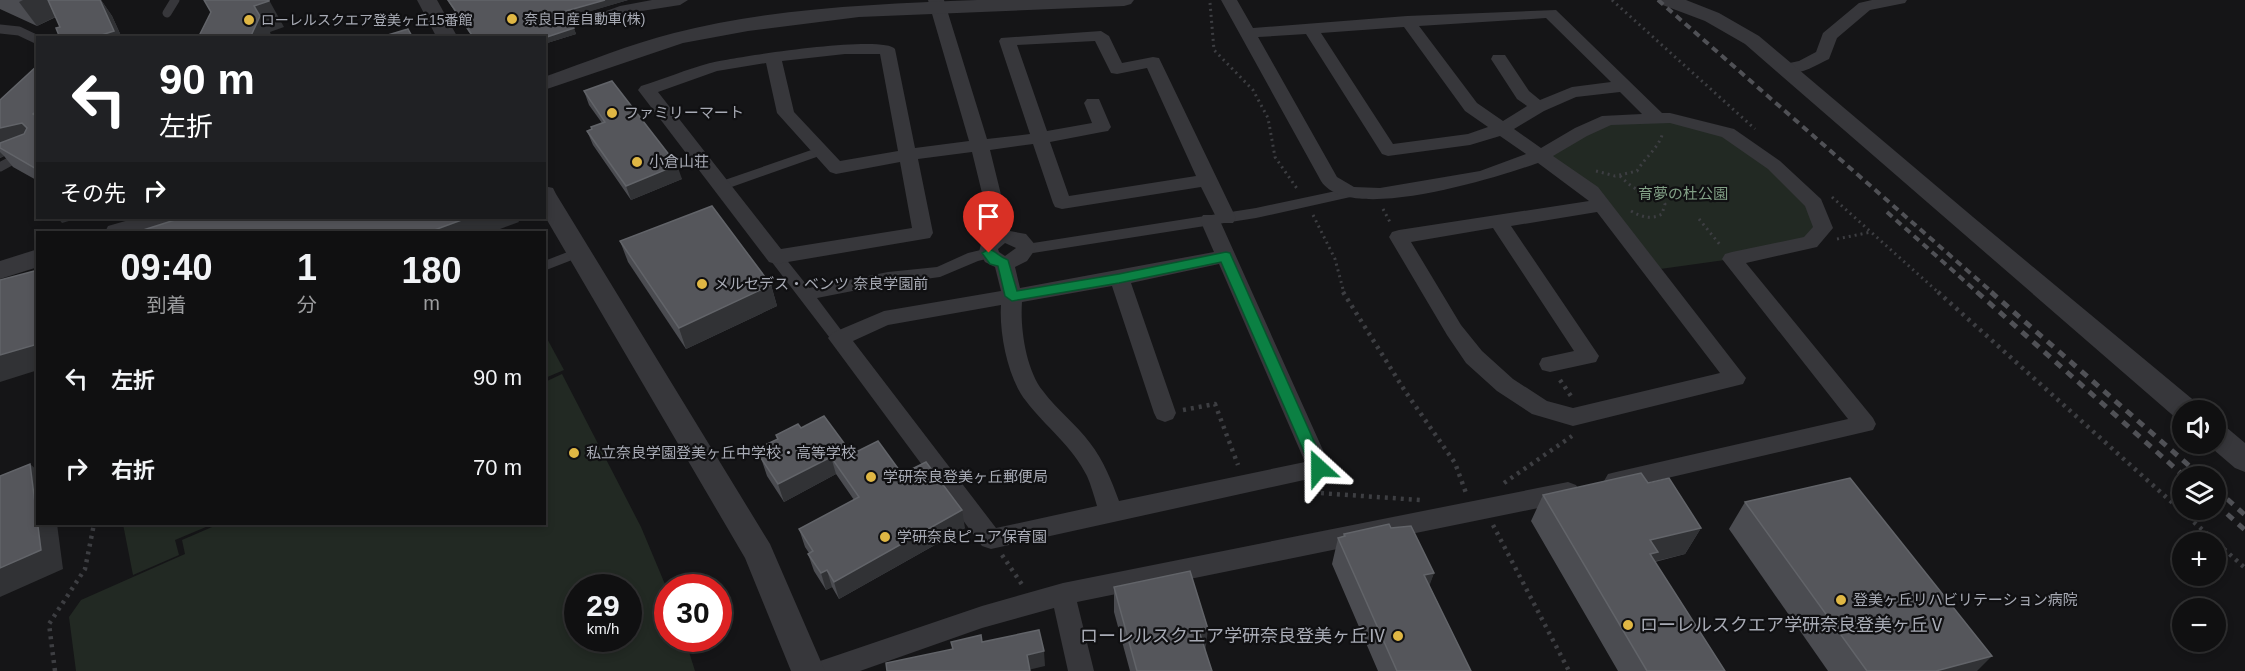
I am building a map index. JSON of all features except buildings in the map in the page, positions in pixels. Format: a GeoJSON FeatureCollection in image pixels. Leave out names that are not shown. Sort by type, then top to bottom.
{"type":"FeatureCollection","features":[{"type":"Feature","properties":{"kind":"street"},"geometry":{"type":"LineString","coordinates":[[427,0],[447,36]]}},
{"type":"Feature","properties":{"kind":"street"},"geometry":{"type":"LineString","coordinates":[[593,21],[626,9],[680,0]]}},
{"type":"Feature","properties":{"kind":"street"},"geometry":{"type":"LineString","coordinates":[[546,83],[678,38],[748,25],[859,11],[938,5],[1124,0]]}},
{"type":"Feature","properties":{"kind":"street"},"geometry":{"type":"LineString","coordinates":[[1786,69],[1823,55],[1829,36],[1865,6],[1899,0]]}},
{"type":"Feature","properties":{"kind":"street"},"geometry":{"type":"LineString","coordinates":[[1220,2],[1247,33],[1330,181],[1350,193]]}},
{"type":"Feature","properties":{"kind":"street"},"geometry":{"type":"LineString","coordinates":[[1673,2],[1712,17],[1752,39],[1964,223],[2174,400]]}},
{"type":"Feature","properties":{"kind":"street"},"geometry":{"type":"LineString","coordinates":[[938,5],[980,147],[1002,236]]}},
{"type":"Feature","properties":{"kind":"street"},"geometry":{"type":"LineString","coordinates":[[1247,33],[1550,13],[1657,118]]}},
{"type":"Feature","properties":{"kind":"street"},"geometry":{"type":"LineString","coordinates":[[1407,21],[1471,107],[1591,191],[1735,378],[1573,417],[1540,408],[1505,385],[1474,357],[1454,330],[1399,237],[1601,205]]}},
{"type":"Feature","properties":{"kind":"street"},"geometry":{"type":"LineString","coordinates":[[1310,28],[1388,150],[1470,139],[1502,129],[1538,107],[1572,92],[1625,86]]}},
{"type":"Feature","properties":{"kind":"street"},"geometry":{"type":"LineString","coordinates":[[776,258],[923,233],[887,49],[845,49],[773,57],[714,67],[647,90],[776,258],[839,338],[992,539],[1319,468],[1226,256],[1208,180],[1153,62],[1118,69],[1101,36],[1007,40],[1062,203],[1208,180]]}},
{"type":"Feature","properties":{"kind":"street"},"geometry":{"type":"LineString","coordinates":[[773,57],[786,113],[836,168],[907,155],[980,147],[1102,127],[1093,103]]}},
{"type":"Feature","properties":{"kind":"street"},"geometry":{"type":"LineString","coordinates":[[1498,59],[1523,95],[1538,107]]}},
{"type":"Feature","properties":{"kind":"street"},"geometry":{"type":"LineString","coordinates":[[826,671],[999,611],[1063,594],[1485,511],[1865,424],[1732,259],[1809,242],[1823,228],[1814,203],[1774,165],[1728,133],[1670,118],[1657,118],[1608,120],[1581,132],[1542,155],[1483,176],[1380,194],[1350,193],[1218,219],[1034,248],[1027,247],[1019,239],[1002,236],[989,245],[1012,296],[1010,322],[1017,357],[1032,394],[1097,472],[1111,512]]}},
{"type":"Feature","properties":{"kind":"street"},"geometry":{"type":"LineString","coordinates":[[721,186],[820,151]]}},
{"type":"Feature","properties":{"kind":"street"},"geometry":{"type":"LineString","coordinates":[[546,197],[759,553],[808,671]]}},
{"type":"Feature","properties":{"kind":"street"},"geometry":{"type":"LineString","coordinates":[[120,231],[159,219]]}},
{"type":"Feature","properties":{"kind":"street"},"geometry":{"type":"LineString","coordinates":[[1499,222],[1588,356],[1550,364]]}},
{"type":"Feature","properties":{"kind":"street"},"geometry":{"type":"LineString","coordinates":[[805,295],[888,278],[940,272],[973,257],[996,258],[1013,262],[1023,255],[1027,247]]}},
{"type":"Feature","properties":{"kind":"street"},"geometry":{"type":"LineString","coordinates":[[839,338],[884,318],[1119,278],[1226,256]]}},
{"type":"Feature","properties":{"kind":"street"},"geometry":{"type":"LineString","coordinates":[[0,270],[36,259]]}},
{"type":"Feature","properties":{"kind":"street"},"geometry":{"type":"LineString","coordinates":[[1119,278],[1165,413]]}},
{"type":"Feature","properties":{"kind":"street"},"geometry":{"type":"LineString","coordinates":[[2226,444],[2245,460]]}},
{"type":"Feature","properties":{"kind":"street"},"geometry":{"type":"LineString","coordinates":[[1063,594],[1081,671]]}},
{"type":"Feature","properties":{"kind":"lane"},"geometry":{"type":"LineString","coordinates":[[167,13],[175,0]]}},
{"type":"Feature","properties":{"kind":"lane"},"geometry":{"type":"LineString","coordinates":[[0,29],[19,31],[36,39]]}},
{"type":"Feature","properties":{"kind":"lane"},"geometry":{"type":"LineString","coordinates":[[0,167],[20,156],[36,152]]}},
{"type":"Feature","properties":{"kind":"lane"},"geometry":{"type":"LineString","coordinates":[[546,265],[580,252]]}},
{"type":"Feature","properties":{"kind":"path"},"geometry":{"type":"LineString","coordinates":[[1612,0],[1756,130]]}},
{"type":"Feature","properties":{"kind":"path"},"geometry":{"type":"LineString","coordinates":[[1220,2],[1214,50],[1253,90],[1268,118],[1275,156],[1307,203],[1335,259],[1344,294],[1405,391],[1455,463],[1467,496],[1485,511],[1569,671]]}},
{"type":"Feature","properties":{"kind":"path"},"geometry":{"type":"LineString","coordinates":[[1593,170],[1606,175],[1619,176],[1637,171],[1646,156],[1660,145],[1663,127],[1657,118]]}},
{"type":"Feature","properties":{"kind":"path"},"geometry":{"type":"LineString","coordinates":[[1619,176],[1635,191],[1644,195],[1660,196],[1670,192]]}},
{"type":"Feature","properties":{"kind":"path"},"geometry":{"type":"LineString","coordinates":[[1827,193],[2245,568]]}},
{"type":"Feature","properties":{"kind":"path"},"geometry":{"type":"LineString","coordinates":[[1625,208],[1641,216],[1659,216],[1665,204],[1660,196]]}},
{"type":"Feature","properties":{"kind":"path"},"geometry":{"type":"LineString","coordinates":[[1699,219],[1732,259]]}},
{"type":"Feature","properties":{"kind":"path"},"geometry":{"type":"LineString","coordinates":[[1165,413],[1215,404],[1245,483]]}},
{"type":"Feature","properties":{"kind":"path"},"geometry":{"type":"LineString","coordinates":[[1496,490],[1576,433]]}},
{"type":"Feature","properties":{"kind":"path"},"geometry":{"type":"LineString","coordinates":[[1303,492],[1427,501]]}},
{"type":"Feature","properties":{"kind":"path"},"geometry":{"type":"LineString","coordinates":[[55,671],[49,624],[85,569],[94,525]]}},
{"type":"Feature","properties":{"kind":"path"},"geometry":{"type":"LineString","coordinates":[[992,539],[1025,591]]}},
{"type":"Feature","properties":{"kind":"green space","name":"育夢の杜公園"},"geometry":{"type":"Polygon","coordinates":[[[1670,118],[1728,133],[1774,165],[1823,228],[1810,242],[1732,259],[1653,270],[1601,205],[1542,155],[1608,120],[1670,118]]]}},
{"type":"Feature","properties":{"kind":"green space"},"geometry":{"type":"Polygon","coordinates":[[[546,337],[564,370],[546,378],[546,337]]]}},
{"type":"Feature","properties":{"kind":"green space","name":"私立奈良学園登美ヶ丘中学校・高等学校"},"geometry":{"type":"Polygon","coordinates":[[[562,374],[641,527],[661,574],[654,574],[654,652],[689,652],[695,671],[76,671],[69,617],[81,600],[185,554],[182,540],[217,525],[546,525],[546,382],[562,374]]]}},
{"type":"Feature","properties":{"kind":"green space"},"geometry":{"type":"Polygon","coordinates":[[[123,525],[211,525],[175,540],[179,555],[133,575],[123,525]]]}},
{"type":"Feature","properties":{"kind":"railway"},"geometry":{"type":"LineString","coordinates":[[1658,0],[1993,293]]}},
{"type":"Feature","properties":{"kind":"railway"},"geometry":{"type":"LineString","coordinates":[[1887,212],[1978,293]]}},
{"type":"Feature","properties":{"kind":"railway"},"geometry":{"type":"LineString","coordinates":[[1977,292],[2173,466]]}},
{"type":"Feature","properties":{"kind":"railway"},"geometry":{"type":"LineString","coordinates":[[1991,292],[2189,466]]}},
{"type":"Feature","properties":{"kind":"railway"},"geometry":{"type":"LineString","coordinates":[[2226,498],[2245,515]]}},
{"type":"Feature","properties":{"kind":"railway"},"geometry":{"type":"LineString","coordinates":[[2226,513],[2245,530]]}},
{"type":"Feature","properties":{"kind":"place","name":"奈良日産自動車(株)"},"geometry":{"type":"Point","coordinates":[512,19]}},
{"type":"Feature","properties":{"kind":"place","name":"ローレルスクエア登美ヶ丘15番館"},"geometry":{"type":"Point","coordinates":[249,20]}},
{"type":"Feature","properties":{"kind":"place","name":"ファミリーマート"},"geometry":{"type":"Point","coordinates":[612,113]}},
{"type":"Feature","properties":{"kind":"place","name":"小倉山荘"},"geometry":{"type":"Point","coordinates":[637,162]}},
{"type":"Feature","properties":{"kind":"place","name":"メルセデス・ベンツ 奈良学園前"},"geometry":{"type":"Point","coordinates":[702,284]}},
{"type":"Feature","properties":{"kind":"place","name":"私立奈良学園登美ヶ丘中学校・高等学校"},"geometry":{"type":"Point","coordinates":[574,453]}},
{"type":"Feature","properties":{"kind":"place","name":"学研奈良登美ヶ丘郵便局"},"geometry":{"type":"Point","coordinates":[871,477]}},
{"type":"Feature","properties":{"kind":"place","name":"学研奈良ピュア保育園"},"geometry":{"type":"Point","coordinates":[885,537]}},
{"type":"Feature","properties":{"kind":"place","name":"登美ヶ丘リハビリテーション病院"},"geometry":{"type":"Point","coordinates":[1841,600]}},
{"type":"Feature","properties":{"kind":"place","name":"ローレルスクエア学研奈良登美ヶ丘Ⅴ"},"geometry":{"type":"Point","coordinates":[1628,625]}},
{"type":"Feature","properties":{"kind":"place","name":"ローレルスクエア学研奈良登美ヶ丘Ⅳ"},"geometry":{"type":"Point","coordinates":[1398,636]}},
{"type":"Feature","properties":{"kind":"route"},"geometry":{"type":"LineString","coordinates":[[989,253],[995,261],[1004,263],[1012,296],[1119,278],[1226,256],[1319,468]]}}]}
